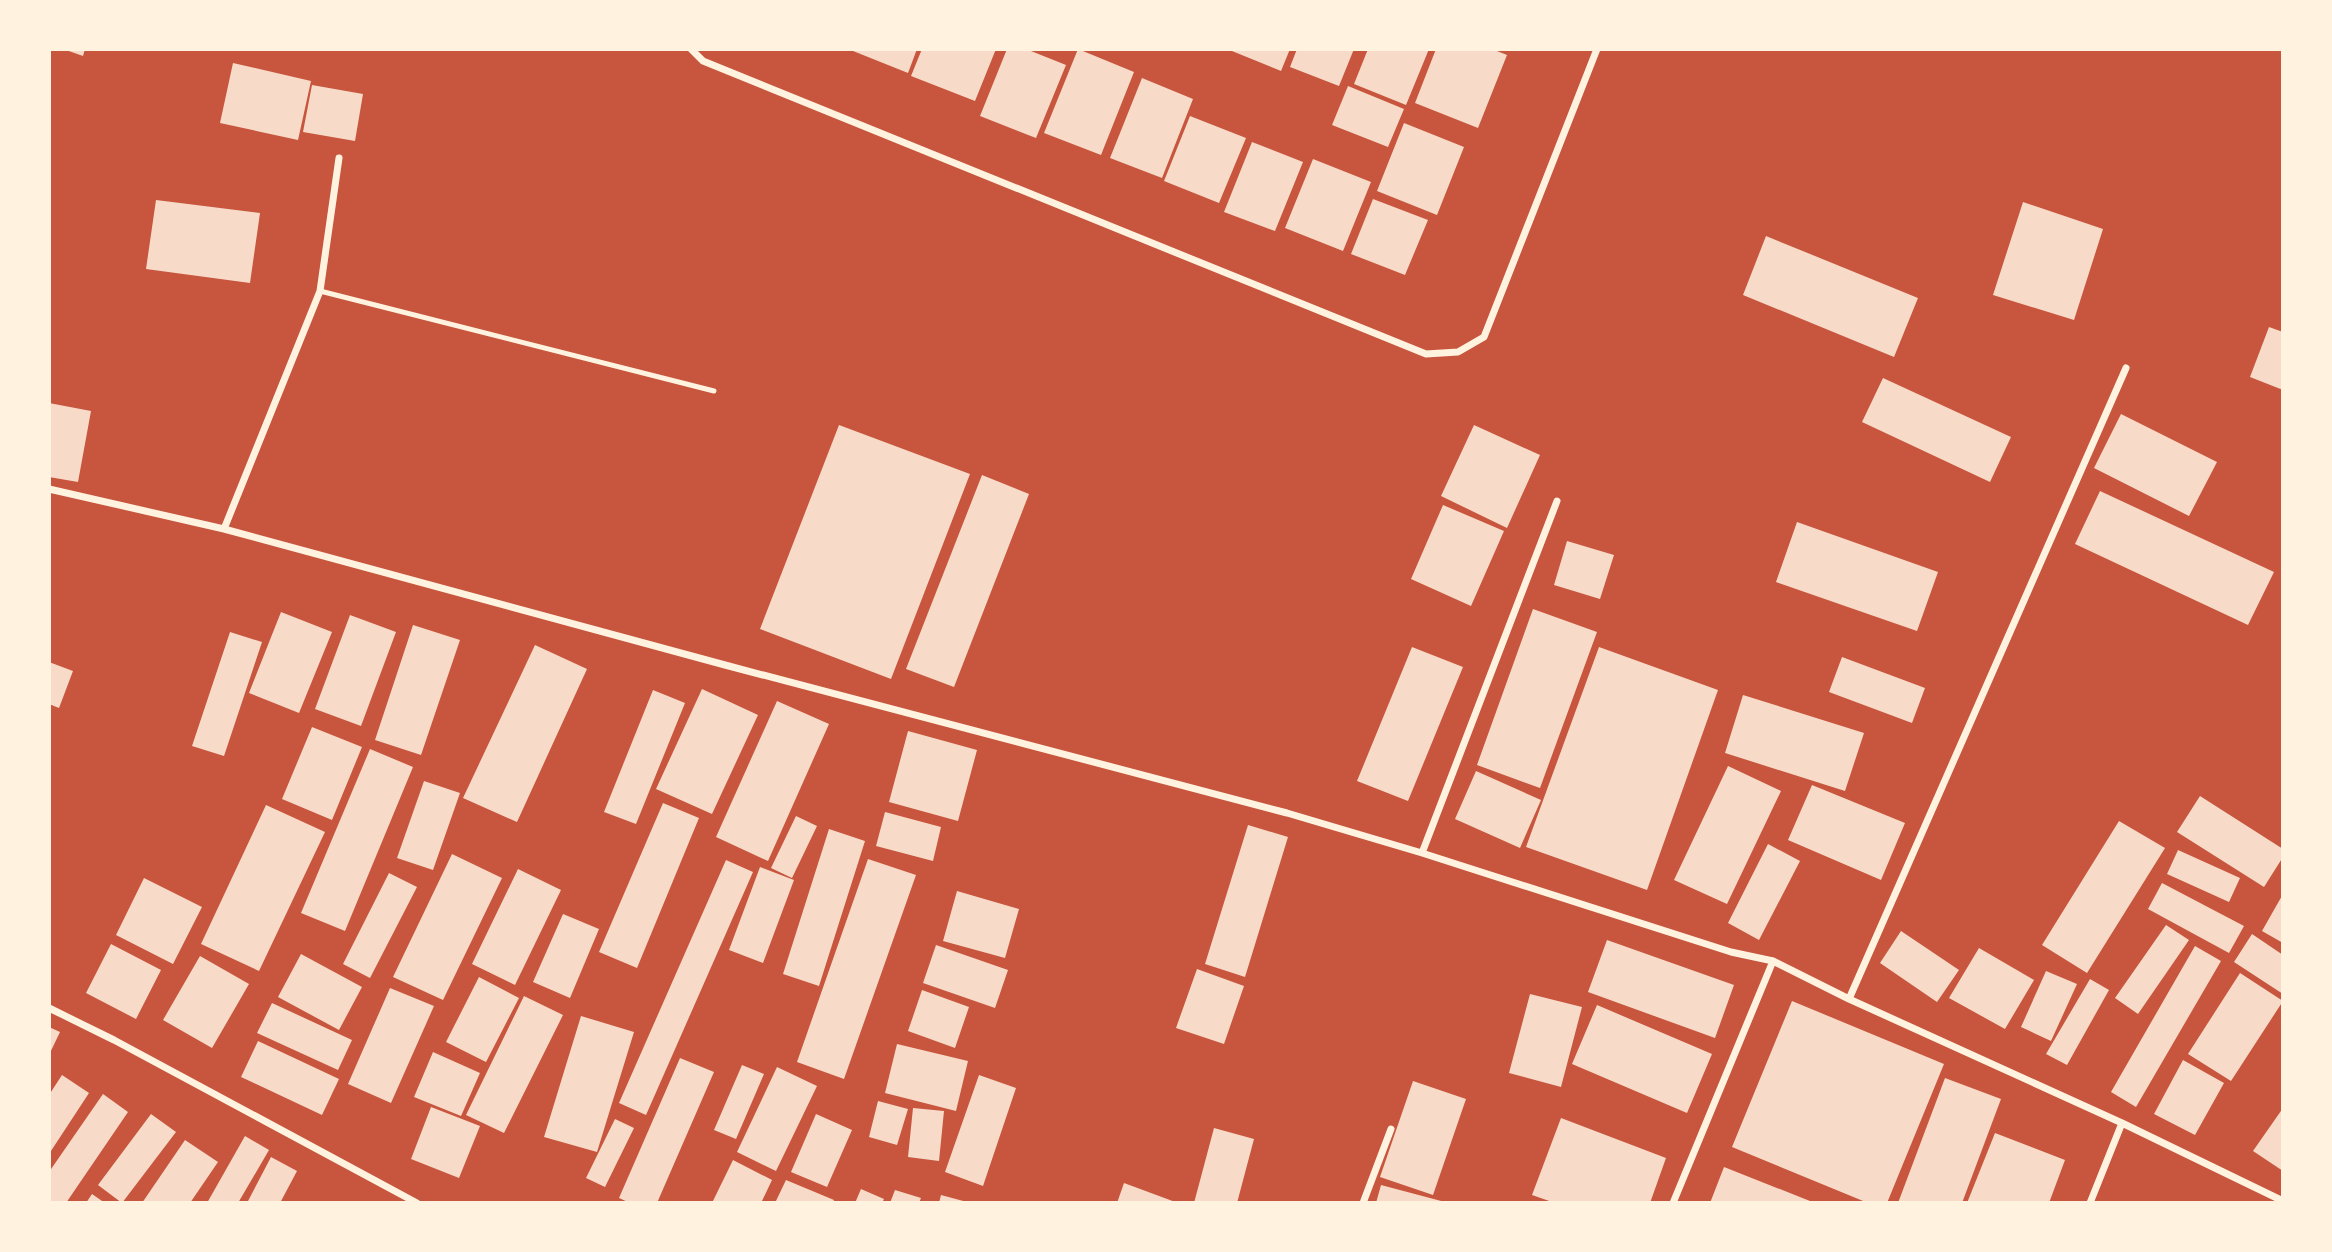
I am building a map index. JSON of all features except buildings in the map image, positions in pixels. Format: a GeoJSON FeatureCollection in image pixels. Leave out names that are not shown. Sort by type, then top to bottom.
{"type":"FeatureCollection","features":[{"type":"Feature","properties":{"kind":"street"},"geometry":{"type":"LineString","coordinates":[[691,49],[703,61],[1426,354],[1458,352],[1484,337],[1597,49]]}},
{"type":"Feature","properties":{"kind":"street"},"geometry":{"type":"LineString","coordinates":[[224,529],[320,291],[339,158]]}},
{"type":"Feature","properties":{"kind":"street"},"geometry":{"type":"LineString","coordinates":[[1849,999],[2126,368]]}},
{"type":"Feature","properties":{"kind":"street"},"geometry":{"type":"LineString","coordinates":[[49,489],[224,529],[1287,813],[1422,853],[1731,952],[1773,961],[2283,1201]]}},
{"type":"Feature","properties":{"kind":"street"},"geometry":{"type":"LineString","coordinates":[[1422,853],[1557,501]]}},
{"type":"Feature","properties":{"kind":"street"},"geometry":{"type":"LineString","coordinates":[[1673,1203],[1773,961]]}},
{"type":"Feature","properties":{"kind":"street"},"geometry":{"type":"LineString","coordinates":[[49,1008],[114,1040],[417,1203]]}},
{"type":"Feature","properties":{"kind":"street"},"geometry":{"type":"LineString","coordinates":[[2090,1203],[2122,1123]]}},
{"type":"Feature","properties":{"kind":"street"},"geometry":{"type":"LineString","coordinates":[[1363,1203],[1391,1129]]}},
{"type":"Feature","properties":{"kind":"lane"},"geometry":{"type":"LineString","coordinates":[[320,291],[714,391]]}}]}
